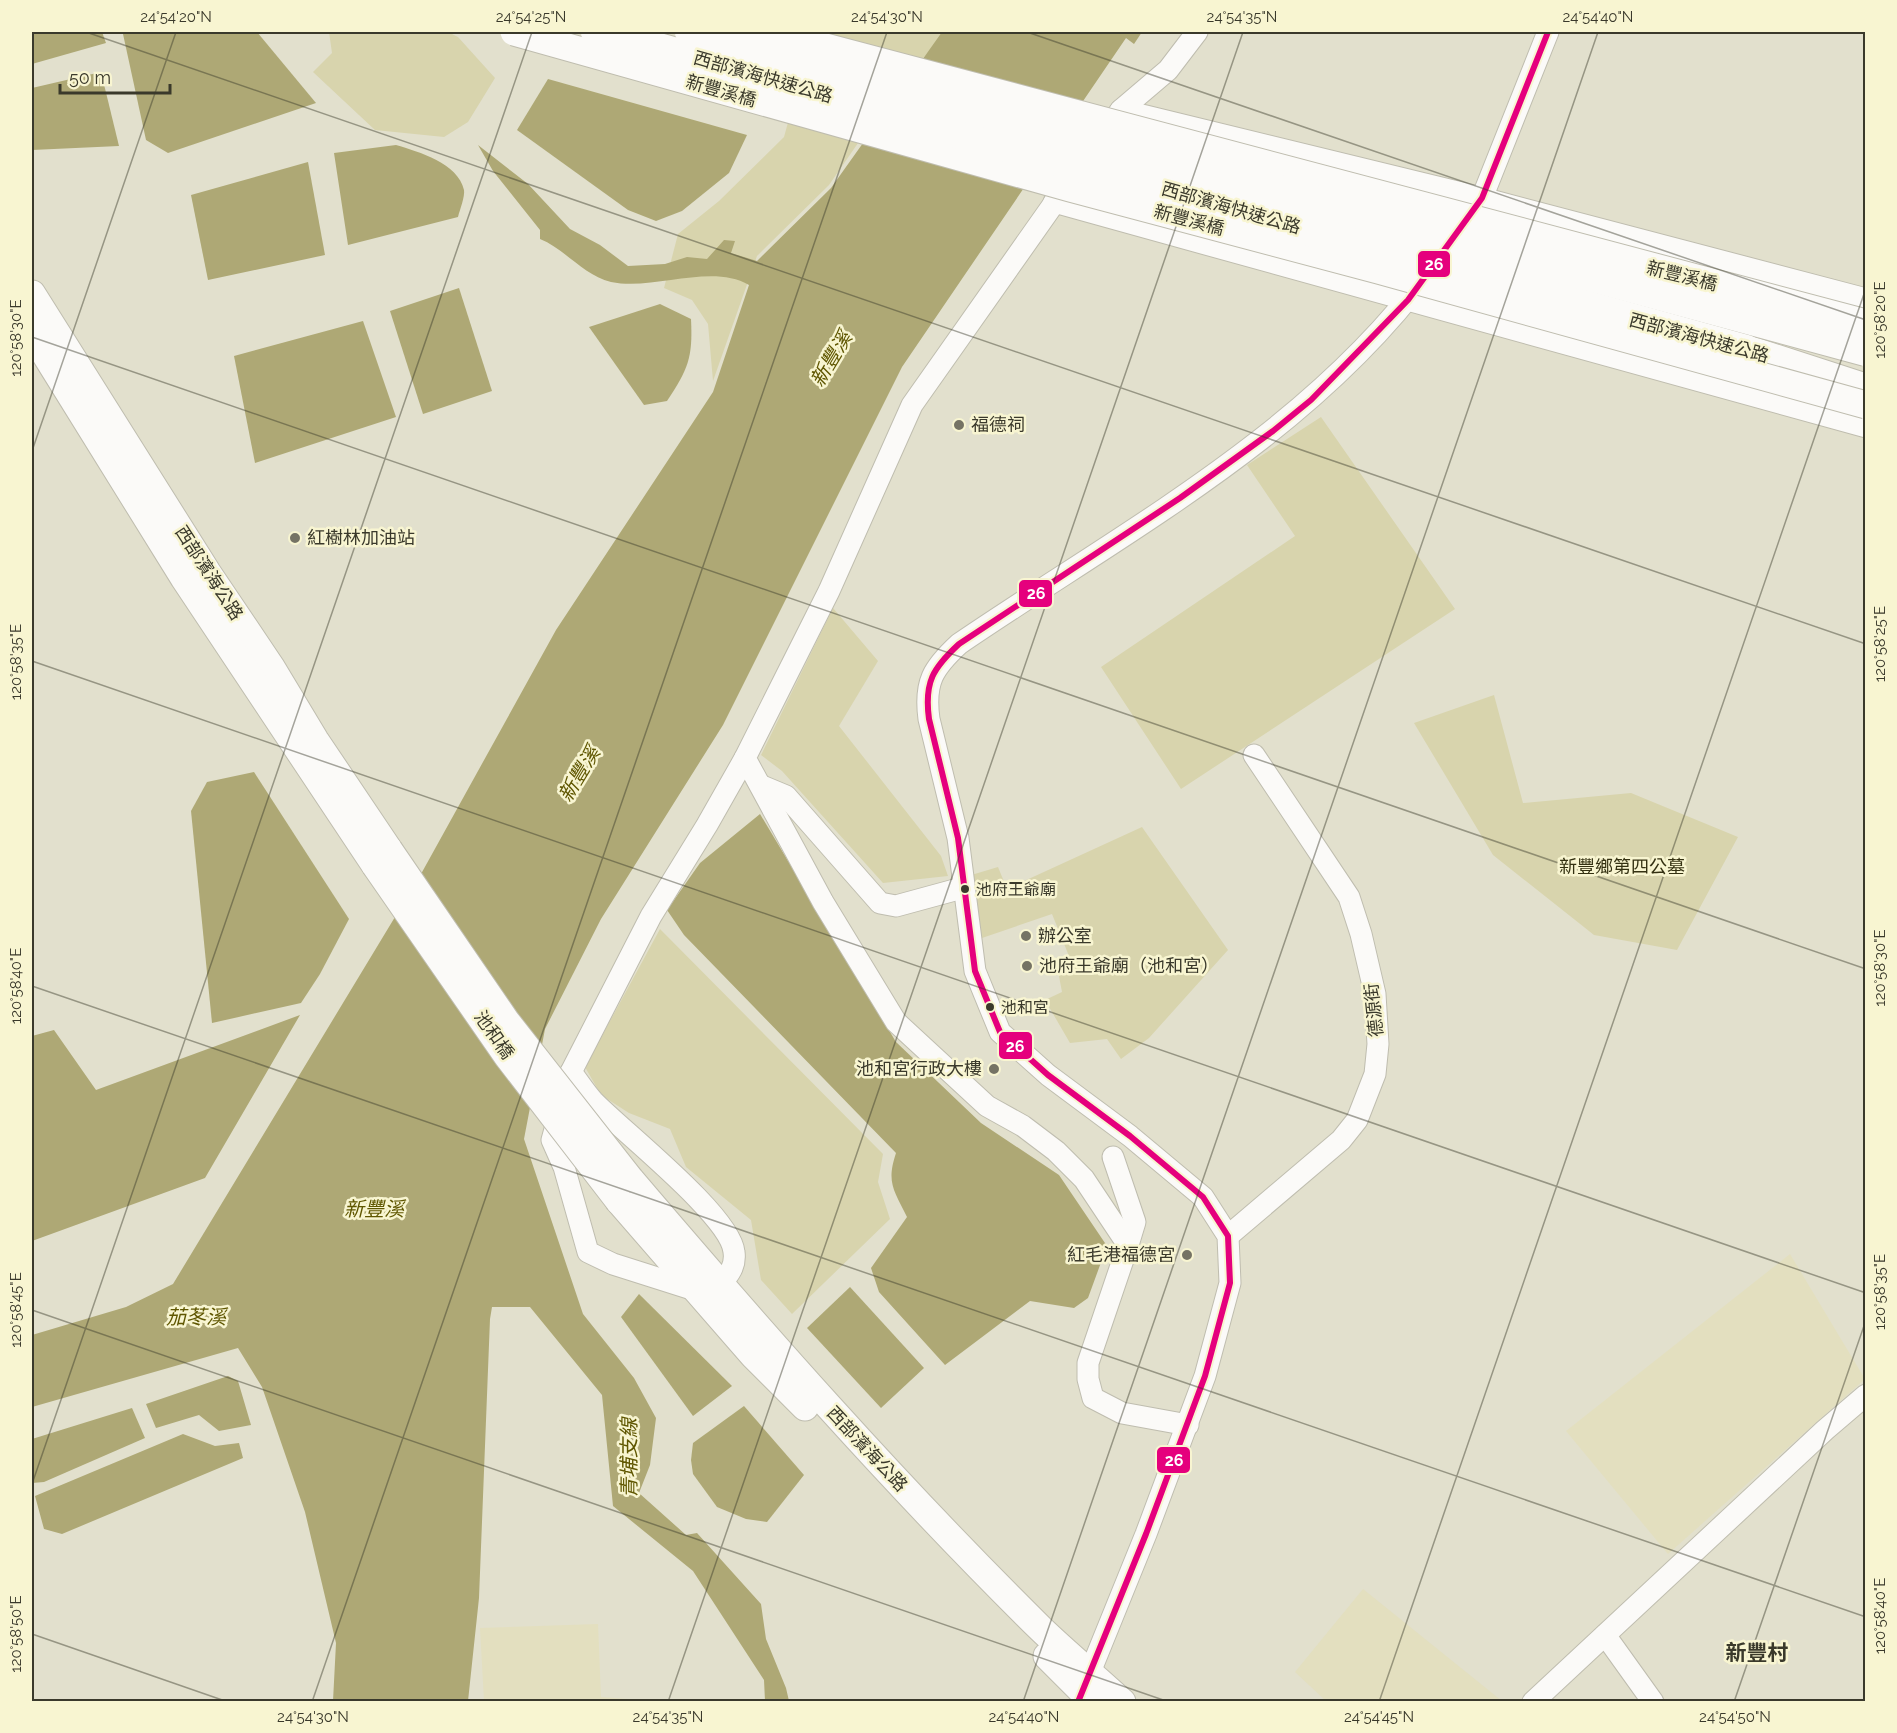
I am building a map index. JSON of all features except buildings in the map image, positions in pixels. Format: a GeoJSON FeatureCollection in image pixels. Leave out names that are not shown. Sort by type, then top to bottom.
{"type":"FeatureCollection","features":[{"type":"Feature","properties":{"kind":"highway","name":"西部濱海快速公路"},"geometry":{"type":"LineString","coordinates":[[597,32],[1746,351],[1866,382]]}},
{"type":"Feature","properties":{"kind":"highway","name":"西部濱海快速公路"},"geometry":{"type":"LineString","coordinates":[[691,32],[1866,350]]}},
{"type":"Feature","properties":{"kind":"highway"},"geometry":{"type":"LineString","coordinates":[[1746,351],[1866,390]]}},
{"type":"Feature","properties":{"kind":"main road","name":"新豐溪橋"},"geometry":{"type":"LineString","coordinates":[[514,32],[1058,185],[1378,270],[1866,405]]}},
{"type":"Feature","properties":{"kind":"main road","name":"新豐溪橋"},"geometry":{"type":"LineString","coordinates":[[769,32],[1866,323]]}},
{"type":"Feature","properties":{"kind":"main road","name":"西部濱海公路"},"geometry":{"type":"LineString","coordinates":[[32,294],[207,572],[382,857]]}},
{"type":"Feature","properties":{"kind":"main road","name":"西部濱海公路"},"geometry":{"type":"LineString","coordinates":[[32,333],[184,578],[382,857]]}},
{"type":"Feature","properties":{"kind":"main road","name":"池和橋"},"geometry":{"type":"LineString","coordinates":[[382,857],[506,1021],[624,1190]]}},
{"type":"Feature","properties":{"kind":"main road","name":"西部濱海公路"},"geometry":{"type":"LineString","coordinates":[[624,1190],[709,1287],[753,1355],[1086,1692],[1122,1701]]}},
{"type":"Feature","properties":{"kind":"street"},"geometry":{"type":"LineString","coordinates":[[571,1072],[593,1100],[723,1226],[735,1251],[732,1271],[709,1287],[613,1264],[588,1252],[564,1167],[552,1140],[571,1072],[651,916],[745,758],[829,591],[912,405],[1121,110],[1168,70],[1197,32]]}},
{"type":"Feature","properties":{"kind":"street"},"geometry":{"type":"LineString","coordinates":[[1086,1692],[1205,1376],[1230,1283],[1228,1236],[1203,1197],[1131,1136],[1048,1075],[1000,1032],[975,971],[962,888],[958,838],[927,704],[931,676],[940,662],[959,644],[1180,498],[1273,430],[1311,400],[1408,300],[1482,198],[1548,32]]}},
{"type":"Feature","properties":{"kind":"street"},"geometry":{"type":"LineString","coordinates":[[1121,110],[1482,198],[1866,299]]}},
{"type":"Feature","properties":{"kind":"street"},"geometry":{"type":"LineString","coordinates":[[1143,228],[1174,124]]}},
{"type":"Feature","properties":{"kind":"street"},"geometry":{"type":"LineString","coordinates":[[1054,202],[1866,427]]}},
{"type":"Feature","properties":{"kind":"street","name":"德源街"},"geometry":{"type":"LineString","coordinates":[[1228,1236],[1341,1140],[1357,1120],[1375,1074],[1378,1044],[1375,994],[1361,933],[1349,897],[1254,755]]}},
{"type":"Feature","properties":{"kind":"street"},"geometry":{"type":"LineString","coordinates":[[745,758],[824,902],[896,1022],[987,1106],[1023,1126],[1056,1151],[1084,1179],[1128,1245]]}},
{"type":"Feature","properties":{"kind":"street"},"geometry":{"type":"LineString","coordinates":[[762,786],[786,795],[880,903],[896,906],[962,888]]}},
{"type":"Feature","properties":{"kind":"street"},"geometry":{"type":"LineString","coordinates":[[559,1114],[593,1100]]}},
{"type":"Feature","properties":{"kind":"street"},"geometry":{"type":"LineString","coordinates":[[1084,1179],[1113,1157],[1131,1136]]}},
{"type":"Feature","properties":{"kind":"street"},"geometry":{"type":"LineString","coordinates":[[1113,1157],[1135,1222],[1088,1363],[1088,1379],[1093,1398],[1109,1408],[1188,1425]]}},
{"type":"Feature","properties":{"kind":"street"},"geometry":{"type":"LineString","coordinates":[[1533,1701],[1825,1430],[1866,1395]]}},
{"type":"Feature","properties":{"kind":"street"},"geometry":{"type":"LineString","coordinates":[[1605,1635],[1653,1701]]}},
{"type":"Feature","properties":{"kind":"shaded area"},"geometry":{"type":"Polygon","coordinates":[[[1790,1254],[1865,1379],[1668,1554],[1566,1431],[1790,1254]]]}},
{"type":"Feature","properties":{"kind":"shaded area"},"geometry":{"type":"Polygon","coordinates":[[[1363,1589],[1502,1701],[1326,1701],[1295,1672],[1363,1589]]]}},
{"type":"Feature","properties":{"kind":"shaded area"},"geometry":{"type":"Polygon","coordinates":[[[598,1624],[601,1697],[653,1701],[484,1701],[480,1628],[598,1624]]]}},
{"type":"Feature","properties":{"kind":"green space"},"geometry":{"type":"Polygon","coordinates":[[[329,32],[448,32],[458,37],[495,78],[468,122],[444,137],[375,130],[313,72],[332,53],[329,32]]]}},
{"type":"Feature","properties":{"kind":"green space"},"geometry":{"type":"Polygon","coordinates":[[[836,32],[946,32],[894,91],[829,185],[757,256],[713,381],[708,324],[692,300],[664,288],[678,234],[719,201],[784,137],[804,64],[836,32]]]}},
{"type":"Feature","properties":{"kind":"green space"},"geometry":{"type":"Polygon","coordinates":[[[1321,417],[1455,609],[1181,789],[1101,667],[1295,536],[1247,465],[1321,417]]]}},
{"type":"Feature","properties":{"kind":"green space"},"geometry":{"type":"Polygon","coordinates":[[[833,608],[878,661],[839,726],[941,856],[948,876],[883,883],[782,771],[761,755],[833,608]]]}},
{"type":"Feature","properties":{"kind":"green space","name":"新豐鄉第四公墓"},"geometry":{"type":"Polygon","coordinates":[[[1494,695],[1523,803],[1631,793],[1738,837],[1677,950],[1594,935],[1493,855],[1414,723],[1494,695]]]}},
{"type":"Feature","properties":{"kind":"green space"},"geometry":{"type":"Polygon","coordinates":[[[1142,827],[1228,950],[1149,1038],[1121,1059],[1107,1039],[1070,1043],[1045,1000],[1062,992],[1058,971],[1073,966],[1052,914],[982,938],[968,876],[998,867],[1007,889],[1142,827]]]}},
{"type":"Feature","properties":{"kind":"green space"},"geometry":{"type":"Polygon","coordinates":[[[660,929],[883,1154],[878,1182],[890,1219],[792,1314],[761,1280],[751,1220],[686,1167],[670,1129],[629,1113],[601,1095],[585,1067],[660,929]]]}},
{"type":"Feature","properties":{"kind":"water"},"geometry":{"type":"Polygon","coordinates":[[[32,32],[102,32],[106,43],[32,64],[32,32]]]}},
{"type":"Feature","properties":{"kind":"water"},"geometry":{"type":"Polygon","coordinates":[[[125,32],[257,32],[316,103],[168,153],[146,140],[123,34],[125,32]]]}},
{"type":"Feature","properties":{"kind":"water","name":"新豐溪"},"geometry":{"type":"Polygon","coordinates":[[[942,32],[1142,32],[1134,44],[1126,38],[902,367],[723,725],[601,919],[545,1029],[524,1139],[583,1314],[634,1378],[656,1418],[650,1465],[639,1493],[686,1535],[697,1533],[761,1604],[766,1639],[789,1701],[765,1701],[764,1680],[693,1571],[613,1506],[602,1395],[530,1307],[492,1307],[479,1598],[468,1701],[333,1701],[336,1643],[305,1512],[262,1387],[238,1348],[32,1407],[32,1335],[126,1307],[173,1284],[421,874],[556,630],[713,392],[749,285],[734,279],[717,277],[628,284],[601,279],[540,239],[540,230],[493,171],[478,145],[528,184],[570,229],[600,245],[628,266],[665,264],[687,257],[707,259],[724,240],[735,241],[731,253],[757,261],[831,188],[942,32]]]}},
{"type":"Feature","properties":{"kind":"water"},"geometry":{"type":"Polygon","coordinates":[[[101,72],[119,146],[32,150],[32,88],[101,72]]]}},
{"type":"Feature","properties":{"kind":"water"},"geometry":{"type":"Polygon","coordinates":[[[548,79],[747,135],[729,173],[682,211],[656,221],[628,210],[517,130],[548,79]]]}},
{"type":"Feature","properties":{"kind":"water"},"geometry":{"type":"Polygon","coordinates":[[[396,145],[436,160],[454,173],[464,190],[458,217],[348,245],[334,153],[396,145]]]}},
{"type":"Feature","properties":{"kind":"water"},"geometry":{"type":"Polygon","coordinates":[[[308,162],[325,255],[208,280],[191,195],[308,162]]]}},
{"type":"Feature","properties":{"kind":"water"},"geometry":{"type":"Polygon","coordinates":[[[459,288],[492,391],[423,414],[390,311],[459,288]]]}},
{"type":"Feature","properties":{"kind":"water"},"geometry":{"type":"Polygon","coordinates":[[[660,304],[691,319],[690,354],[680,380],[667,401],[644,405],[589,327],[660,304]]]}},
{"type":"Feature","properties":{"kind":"water"},"geometry":{"type":"Polygon","coordinates":[[[363,321],[396,417],[255,463],[234,356],[363,321]]]}},
{"type":"Feature","properties":{"kind":"water"},"geometry":{"type":"Polygon","coordinates":[[[254,772],[349,919],[320,974],[301,1003],[212,1023],[191,811],[207,782],[254,772]]]}},
{"type":"Feature","properties":{"kind":"water"},"geometry":{"type":"Polygon","coordinates":[[[760,814],[896,1042],[981,1123],[1059,1175],[1107,1246],[1088,1298],[1074,1308],[1030,1301],[945,1365],[879,1292],[871,1268],[907,1217],[893,1186],[892,1172],[896,1153],[684,935],[667,910],[700,863],[760,814]]]}},
{"type":"Feature","properties":{"kind":"water"},"geometry":{"type":"Polygon","coordinates":[[[300,1015],[205,1178],[32,1241],[32,1036],[54,1030],[96,1090],[300,1015]]]}},
{"type":"Feature","properties":{"kind":"water"},"geometry":{"type":"Polygon","coordinates":[[[850,1287],[924,1368],[881,1408],[807,1328],[850,1287]]]}},
{"type":"Feature","properties":{"kind":"water"},"geometry":{"type":"Polygon","coordinates":[[[639,1294],[732,1386],[693,1416],[621,1317],[639,1294]]]}},
{"type":"Feature","properties":{"kind":"water"},"geometry":{"type":"Polygon","coordinates":[[[228,1376],[238,1381],[251,1425],[219,1431],[199,1415],[156,1428],[146,1404],[228,1376]]]}},
{"type":"Feature","properties":{"kind":"water"},"geometry":{"type":"Polygon","coordinates":[[[744,1406],[804,1475],[767,1522],[746,1519],[717,1507],[693,1474],[691,1460],[693,1443],[744,1406]]]}},
{"type":"Feature","properties":{"kind":"water"},"geometry":{"type":"Polygon","coordinates":[[[132,1408],[145,1438],[44,1482],[32,1483],[32,1439],[132,1408]]]}},
{"type":"Feature","properties":{"kind":"water"},"geometry":{"type":"Polygon","coordinates":[[[183,1434],[215,1446],[239,1443],[243,1458],[62,1534],[44,1529],[35,1496],[183,1434]]]}},
{"type":"Feature","properties":{"kind":"transit line","name":"26"},"geometry":{"type":"LineString","coordinates":[[1078,1702],[1146,1534],[1205,1376],[1230,1283],[1228,1236],[1203,1197],[1130,1136],[1048,1075],[1000,1032],[975,971],[958,838],[929,719],[929,685],[937,669],[959,644],[1180,498],[1273,431],[1311,400],[1408,300],[1482,198],[1548,32]]}},
{"type":"Feature","properties":{"kind":"place","name":"福德祠"},"geometry":{"type":"Point","coordinates":[959,425]}},
{"type":"Feature","properties":{"kind":"place","name":"紅樹林加油站"},"geometry":{"type":"Point","coordinates":[295,538]}},
{"type":"Feature","properties":{"kind":"place","name":"池府王爺廟"},"geometry":{"type":"Point","coordinates":[965,889]}},
{"type":"Feature","properties":{"kind":"place","name":"辦公室"},"geometry":{"type":"Point","coordinates":[1026,936]}},
{"type":"Feature","properties":{"kind":"place","name":"池府王爺廟（池和宮）"},"geometry":{"type":"Point","coordinates":[1027,966]}},
{"type":"Feature","properties":{"kind":"place","name":"池和宮"},"geometry":{"type":"Point","coordinates":[990,1007]}},
{"type":"Feature","properties":{"kind":"place","name":"池和宮行政大樓"},"geometry":{"type":"Point","coordinates":[994,1069]}},
{"type":"Feature","properties":{"kind":"place","name":"紅毛港福德宮"},"geometry":{"type":"Point","coordinates":[1187,1255]}},
{"type":"Feature","properties":{"kind":"district","name":"新豐村"},"geometry":{"type":"Point","coordinates":[1757,1653]}},
{"type":"Feature","properties":{"kind":"water label","name":"茄苳溪"},"geometry":{"type":"Point","coordinates":[196,1317]}},
{"type":"Feature","properties":{"kind":"water label","name":"青埔支線"},"geometry":{"type":"Point","coordinates":[629,1458]}}]}
